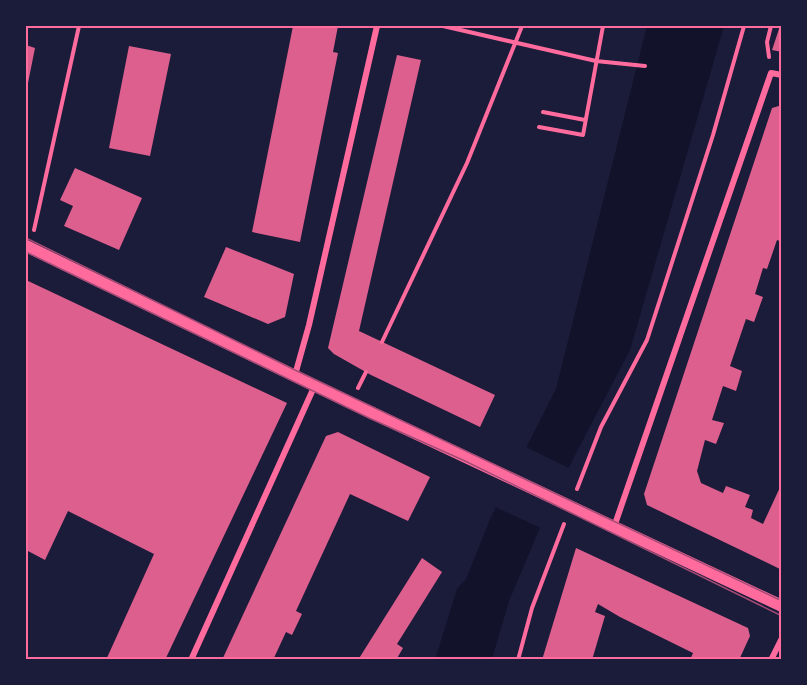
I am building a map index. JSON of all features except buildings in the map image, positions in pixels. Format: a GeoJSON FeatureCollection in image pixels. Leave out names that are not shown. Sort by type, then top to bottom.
{"type":"FeatureCollection","features":[{"type":"Feature","properties":{"kind":"main road"},"geometry":{"type":"LineString","coordinates":[[26,246],[782,606]]}},
{"type":"Feature","properties":{"kind":"street"},"geometry":{"type":"LineString","coordinates":[[295,376],[309,325],[377,26]]}},
{"type":"Feature","properties":{"kind":"street"},"geometry":{"type":"LineString","coordinates":[[614,527],[771,73],[782,75]]}},
{"type":"Feature","properties":{"kind":"street"},"geometry":{"type":"LineString","coordinates":[[191,660],[315,385]]}},
{"type":"Feature","properties":{"kind":"street"},"geometry":{"type":"LineString","coordinates":[[771,660],[782,638]]}},
{"type":"Feature","properties":{"kind":"path"},"geometry":{"type":"LineString","coordinates":[[40,208],[79,26]]}},
{"type":"Feature","properties":{"kind":"path"},"geometry":{"type":"LineString","coordinates":[[443,26],[596,60],[645,66]]}},
{"type":"Feature","properties":{"kind":"path"},"geometry":{"type":"LineString","coordinates":[[382,342],[471,153],[522,26]]}},
{"type":"Feature","properties":{"kind":"path"},"geometry":{"type":"LineString","coordinates":[[539,127],[583,135],[603,26]]}},
{"type":"Feature","properties":{"kind":"path"},"geometry":{"type":"LineString","coordinates":[[576,493],[601,427],[647,340],[713,135],[744,26]]}},
{"type":"Feature","properties":{"kind":"path"},"geometry":{"type":"LineString","coordinates":[[771,26],[767,42],[771,73]]}},
{"type":"Feature","properties":{"kind":"path"},"geometry":{"type":"LineString","coordinates":[[543,112],[585,120]]}},
{"type":"Feature","properties":{"kind":"path"},"geometry":{"type":"LineString","coordinates":[[518,660],[532,608],[567,515]]}},
{"type":"Feature","properties":{"kind":"shaded area"},"geometry":{"type":"Polygon","coordinates":[[[647,26],[724,26],[630,350],[542,523],[509,601],[492,659],[435,660],[457,589],[466,579],[491,517],[556,389],[647,26]]]}},
{"type":"Feature","properties":{"kind":"pier"},"geometry":{"type":"Polygon","coordinates":[[[524,446],[571,469],[543,529],[493,506],[524,446]]]}},
{"type":"Feature","properties":{"kind":"tram line"},"geometry":{"type":"LineString","coordinates":[[26,238],[297,371],[782,601]]}},
{"type":"Feature","properties":{"kind":"tram line"},"geometry":{"type":"LineString","coordinates":[[26,252],[369,418],[465,461],[782,616]]}}]}
